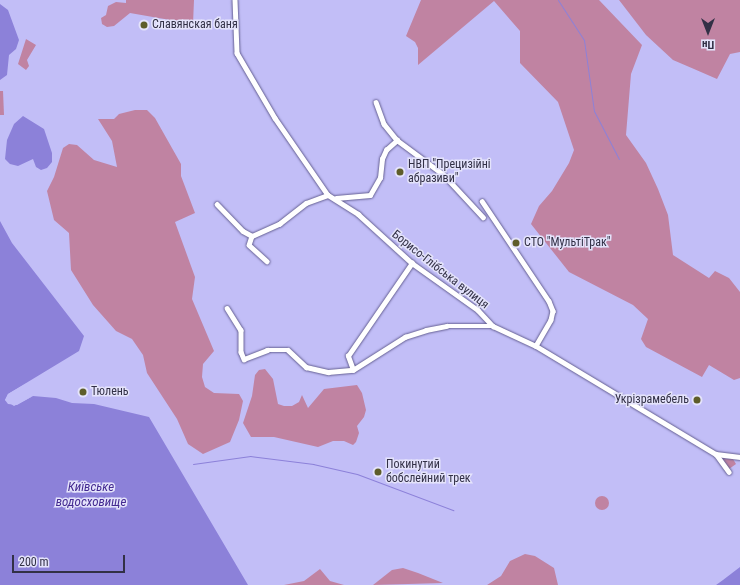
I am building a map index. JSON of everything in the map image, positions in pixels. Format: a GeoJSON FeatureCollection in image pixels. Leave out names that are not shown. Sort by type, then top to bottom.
{"type":"FeatureCollection","features":[{"type":"Feature","properties":{"kind":"street"},"geometry":{"type":"LineString","coordinates":[[235,0],[237,53],[275,118],[328,195],[306,203],[279,224],[252,236],[249,245],[267,262]]}},
{"type":"Feature","properties":{"kind":"street"},"geometry":{"type":"LineString","coordinates":[[376,102],[384,124],[397,140],[443,174],[483,217]]}},
{"type":"Feature","properties":{"kind":"street"},"geometry":{"type":"LineString","coordinates":[[336,198],[370,195],[380,178],[382,159],[386,150],[397,140]]}},
{"type":"Feature","properties":{"kind":"street","name":"Борисо-Глібська вулиця"},"geometry":{"type":"LineString","coordinates":[[328,195],[336,198],[358,214],[412,263],[478,310],[492,326],[536,346],[716,454],[729,472]]}},
{"type":"Feature","properties":{"kind":"street"},"geometry":{"type":"LineString","coordinates":[[482,201],[549,301],[553,311],[551,320],[536,346]]}},
{"type":"Feature","properties":{"kind":"street"},"geometry":{"type":"LineString","coordinates":[[217,204],[243,231],[252,236]]}},
{"type":"Feature","properties":{"kind":"street"},"geometry":{"type":"LineString","coordinates":[[353,370],[348,356],[412,263]]}},
{"type":"Feature","properties":{"kind":"street"},"geometry":{"type":"LineString","coordinates":[[227,308],[240,330],[241,352],[244,359],[277,348],[288,350],[306,367],[328,372],[353,370],[405,337],[426,330],[447,326],[492,326]]}},
{"type":"Feature","properties":{"kind":"street","name":"Борисо-Глібська вулиця"},"geometry":{"type":"LineString","coordinates":[[716,454],[740,457]]}},
{"type":"Feature","properties":{"kind":"shaded area"},"geometry":{"type":"Polygon","coordinates":[[[126,0],[194,0],[193,24],[130,13],[114,26],[107,27],[102,24],[101,18],[106,15],[108,6],[116,2],[126,3],[126,0]]]}},
{"type":"Feature","properties":{"kind":"shaded area"},"geometry":{"type":"Polygon","coordinates":[[[421,0],[599,0],[642,45],[631,74],[626,135],[646,163],[658,189],[668,215],[673,255],[709,278],[715,271],[729,278],[740,292],[740,378],[734,380],[709,365],[702,377],[646,347],[641,339],[648,319],[633,305],[569,272],[531,224],[539,206],[552,191],[569,163],[574,150],[558,102],[520,63],[520,31],[494,1],[418,65],[418,48],[415,42],[406,36],[421,0]]]}},
{"type":"Feature","properties":{"kind":"shaded area"},"geometry":{"type":"Polygon","coordinates":[[[619,0],[740,0],[740,52],[730,54],[717,79],[673,60],[646,35],[619,0]]]}},
{"type":"Feature","properties":{"kind":"shaded area"},"geometry":{"type":"Polygon","coordinates":[[[26,39],[36,45],[27,60],[29,66],[26,70],[18,64],[26,39]]]}},
{"type":"Feature","properties":{"kind":"shaded area"},"geometry":{"type":"Polygon","coordinates":[[[0,91],[3,91],[4,115],[0,115],[0,91]]]}},
{"type":"Feature","properties":{"kind":"shaded area"},"geometry":{"type":"Polygon","coordinates":[[[135,110],[147,110],[155,118],[181,164],[181,176],[195,213],[175,222],[195,277],[192,299],[214,351],[203,364],[202,377],[205,387],[214,393],[239,394],[243,401],[239,420],[230,442],[203,454],[188,444],[177,419],[147,373],[143,355],[132,339],[116,331],[93,305],[71,270],[69,233],[54,220],[47,191],[54,177],[63,148],[69,144],[77,145],[94,160],[117,167],[112,141],[98,119],[114,119],[119,114],[135,110]]]}},
{"type":"Feature","properties":{"kind":"shaded area"},"geometry":{"type":"Polygon","coordinates":[[[265,369],[273,379],[278,404],[284,406],[292,406],[299,402],[302,395],[308,408],[324,389],[357,385],[362,393],[366,410],[364,417],[357,426],[359,433],[356,442],[353,445],[344,441],[333,441],[318,447],[274,437],[251,437],[243,423],[252,396],[255,375],[259,370],[265,369]]]}},
{"type":"Feature","properties":{"kind":"shaded area"},"geometry":{"type":"Polygon","coordinates":[[[722,458],[733,459],[736,464],[729,469],[722,458]]]}},
{"type":"Feature","properties":{"kind":"shaded area"},"geometry":{"type":"Polygon","coordinates":[[[602,496],[607,498],[609,503],[607,508],[602,510],[597,508],[595,503],[597,498],[602,496]]]}},
{"type":"Feature","properties":{"kind":"shaded area"},"geometry":{"type":"Polygon","coordinates":[[[525,554],[535,556],[554,568],[558,585],[487,585],[501,576],[510,561],[525,554]]]}},
{"type":"Feature","properties":{"kind":"shaded area"},"geometry":{"type":"Polygon","coordinates":[[[403,568],[443,583],[373,585],[392,570],[403,568]]]}},
{"type":"Feature","properties":{"kind":"shaded area"},"geometry":{"type":"Polygon","coordinates":[[[320,569],[330,581],[344,585],[284,585],[304,581],[320,569]]]}},
{"type":"Feature","properties":{"kind":"water"},"geometry":{"type":"Polygon","coordinates":[[[0,4],[8,10],[19,40],[16,49],[9,55],[7,75],[0,80],[0,4]]]}},
{"type":"Feature","properties":{"kind":"water"},"geometry":{"type":"Polygon","coordinates":[[[23,116],[44,129],[52,153],[52,162],[47,168],[41,170],[36,167],[33,159],[18,166],[10,164],[5,159],[7,140],[14,124],[23,116]]]}},
{"type":"Feature","properties":{"kind":"water","name":"Київське водосховище"},"geometry":{"type":"Polygon","coordinates":[[[0,221],[12,243],[84,336],[79,351],[8,394],[5,400],[14,406],[33,396],[56,398],[72,403],[94,404],[149,417],[248,585],[0,585],[0,221]]]}},
{"type":"Feature","properties":{"kind":"water"},"geometry":{"type":"Polygon","coordinates":[[[740,567],[740,585],[716,585],[723,580],[740,567]]]}},
{"type":"Feature","properties":{"kind":"pier"},"geometry":{"type":"Polygon","coordinates":[[[27,383],[10,395],[8,401],[14,404],[33,396],[17,405],[8,404],[5,400],[8,394],[27,383]]]}},
{"type":"Feature","properties":{"kind":"waterway"},"geometry":{"type":"LineString","coordinates":[[558,0],[584,40],[594,111],[619,159]]}},
{"type":"Feature","properties":{"kind":"waterway"},"geometry":{"type":"LineString","coordinates":[[193,464],[250,456],[313,464],[357,474],[453,510]]}},
{"type":"Feature","properties":{"kind":"place","name":"Славянская баня"},"geometry":{"type":"Point","coordinates":[144,25]}},
{"type":"Feature","properties":{"kind":"place","name":"НВП \"Прецизійні абразиви\""},"geometry":{"type":"Point","coordinates":[400,172]}},
{"type":"Feature","properties":{"kind":"place","name":"СТО \"МультіТрак\""},"geometry":{"type":"Point","coordinates":[516,243]}},
{"type":"Feature","properties":{"kind":"place","name":"Тюлень"},"geometry":{"type":"Point","coordinates":[83,392]}},
{"type":"Feature","properties":{"kind":"place","name":"Укрізрамебель"},"geometry":{"type":"Point","coordinates":[697,400]}},
{"type":"Feature","properties":{"kind":"place","name":"Покинутий бобслейний трек"},"geometry":{"type":"Point","coordinates":[378,472]}}]}
